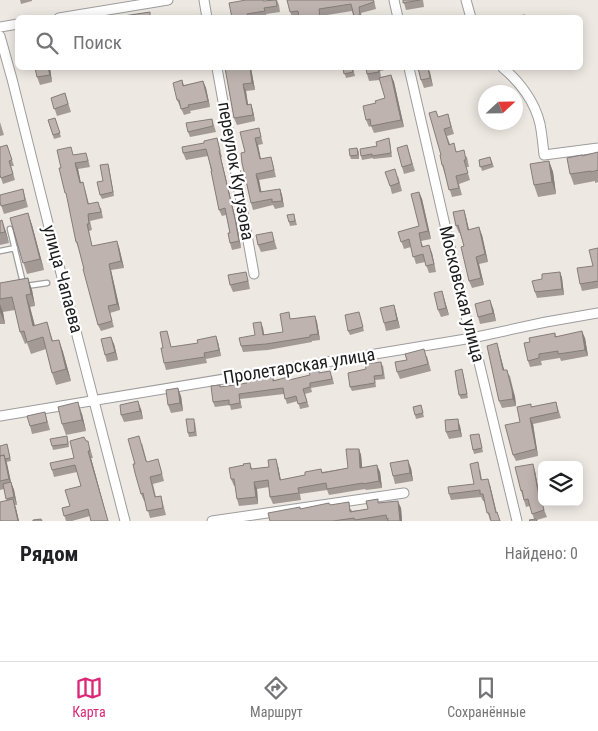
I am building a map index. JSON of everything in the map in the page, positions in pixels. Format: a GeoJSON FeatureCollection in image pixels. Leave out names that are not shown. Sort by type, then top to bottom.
{"type":"FeatureCollection","features":[{"type":"Feature","properties":{"kind":"street"},"geometry":{"type":"LineString","coordinates":[[75,15],[150,1],[168,0]]}},
{"type":"Feature","properties":{"kind":"street"},"geometry":{"type":"LineString","coordinates":[[204,0],[207,15]]}},
{"type":"Feature","properties":{"kind":"street"},"geometry":{"type":"LineString","coordinates":[[394,0],[397,15]]}},
{"type":"Feature","properties":{"kind":"street"},"geometry":{"type":"LineString","coordinates":[[466,0],[470,15]]}},
{"type":"Feature","properties":{"kind":"street"},"geometry":{"type":"LineString","coordinates":[[0,27],[15,24]]}},
{"type":"Feature","properties":{"kind":"street","name":"улица Чапаева"},"geometry":{"type":"LineString","coordinates":[[0,36],[125,521]]}},
{"type":"Feature","properties":{"kind":"street","name":"переулок Кутузова"},"geometry":{"type":"LineString","coordinates":[[217,70],[254,274]]}},
{"type":"Feature","properties":{"kind":"street","name":"Московская улица"},"geometry":{"type":"LineString","coordinates":[[409,70],[517,521]]}},
{"type":"Feature","properties":{"kind":"street"},"geometry":{"type":"LineString","coordinates":[[505,70],[514,78],[532,103],[540,123],[544,155],[598,148]]}},
{"type":"Feature","properties":{"kind":"street","name":"Пролетарская улица"},"geometry":{"type":"LineString","coordinates":[[0,416],[472,338],[598,313]]}},
{"type":"Feature","properties":{"kind":"street"},"geometry":{"type":"LineString","coordinates":[[212,521],[404,493]]}},
{"type":"Feature","properties":{"kind":"lane"},"geometry":{"type":"LineString","coordinates":[[10,229],[24,287]]}},
{"type":"Feature","properties":{"kind":"lane"},"geometry":{"type":"LineString","coordinates":[[0,251],[14,248]]}},
{"type":"Feature","properties":{"kind":"lane"},"geometry":{"type":"LineString","coordinates":[[16,288],[47,283]]}},
{"type":"Feature","properties":{"kind":"building"},"geometry":{"type":"Polygon","coordinates":[[[246,0],[276,0],[277,6],[264,8],[265,11],[247,15],[231,15],[229,3],[246,0]]]}},
{"type":"Feature","properties":{"kind":"building"},"geometry":{"type":"Polygon","coordinates":[[[287,0],[373,0],[374,2],[359,7],[360,15],[354,15],[351,4],[319,9],[320,15],[299,15],[298,11],[290,12],[287,0]]]}},
{"type":"Feature","properties":{"kind":"building"},"geometry":{"type":"Polygon","coordinates":[[[403,0],[420,0],[403,3],[403,0]]]}},
{"type":"Feature","properties":{"kind":"building"},"geometry":{"type":"Polygon","coordinates":[[[150,12],[150,15],[130,15],[150,12]]]}},
{"type":"Feature","properties":{"kind":"building"},"geometry":{"type":"Polygon","coordinates":[[[35,70],[49,70],[50,75],[37,77],[35,70]]]}},
{"type":"Feature","properties":{"kind":"building"},"geometry":{"type":"Polygon","coordinates":[[[225,70],[250,70],[252,83],[243,84],[247,105],[251,104],[253,115],[234,118],[225,70]]]}},
{"type":"Feature","properties":{"kind":"building"},"geometry":{"type":"Polygon","coordinates":[[[343,70],[352,70],[353,72],[344,74],[343,70]]]}},
{"type":"Feature","properties":{"kind":"building"},"geometry":{"type":"Polygon","coordinates":[[[366,70],[378,70],[379,72],[367,74],[366,70]]]}},
{"type":"Feature","properties":{"kind":"building"},"geometry":{"type":"Polygon","coordinates":[[[418,70],[428,70],[430,78],[421,80],[418,70]]]}},
{"type":"Feature","properties":{"kind":"building"},"geometry":{"type":"Polygon","coordinates":[[[391,75],[401,120],[371,126],[370,119],[366,120],[363,106],[376,103],[375,101],[385,98],[379,78],[391,75]]]}},
{"type":"Feature","properties":{"kind":"building"},"geometry":{"type":"Polygon","coordinates":[[[182,80],[183,86],[203,81],[208,101],[188,105],[189,107],[181,109],[173,83],[182,80]]]}},
{"type":"Feature","properties":{"kind":"building"},"geometry":{"type":"Polygon","coordinates":[[[65,93],[68,104],[54,109],[51,98],[65,93]]]}},
{"type":"Feature","properties":{"kind":"building"},"geometry":{"type":"Polygon","coordinates":[[[436,111],[438,117],[448,114],[451,127],[444,129],[449,145],[454,143],[456,152],[464,150],[466,160],[464,160],[468,173],[456,176],[459,188],[449,190],[429,113],[436,111]]]}},
{"type":"Feature","properties":{"kind":"building"},"geometry":{"type":"Polygon","coordinates":[[[55,118],[60,133],[53,135],[48,120],[55,118]]]}},
{"type":"Feature","properties":{"kind":"building"},"geometry":{"type":"Polygon","coordinates":[[[212,119],[213,126],[188,132],[186,123],[212,119]]]}},
{"type":"Feature","properties":{"kind":"building"},"geometry":{"type":"Polygon","coordinates":[[[259,128],[261,137],[255,138],[260,159],[271,157],[274,170],[256,174],[260,192],[280,189],[282,201],[272,202],[272,199],[251,203],[242,163],[241,153],[245,152],[240,132],[259,128]]]}},
{"type":"Feature","properties":{"kind":"building"},"geometry":{"type":"Polygon","coordinates":[[[217,138],[239,241],[230,243],[225,208],[219,210],[206,149],[183,153],[182,147],[204,143],[204,141],[217,138]]]}},
{"type":"Feature","properties":{"kind":"building"},"geometry":{"type":"Polygon","coordinates":[[[389,138],[391,153],[361,156],[360,149],[377,146],[376,142],[389,138]]]}},
{"type":"Feature","properties":{"kind":"building"},"geometry":{"type":"Polygon","coordinates":[[[7,145],[12,160],[9,161],[13,174],[1,178],[0,147],[7,145]]]}},
{"type":"Feature","properties":{"kind":"building"},"geometry":{"type":"Polygon","coordinates":[[[407,145],[412,164],[402,167],[397,148],[407,145]]]}},
{"type":"Feature","properties":{"kind":"building"},"geometry":{"type":"Polygon","coordinates":[[[71,147],[73,155],[86,153],[88,161],[75,163],[80,183],[83,182],[88,204],[98,202],[101,212],[88,214],[89,224],[87,224],[92,246],[117,241],[121,261],[109,264],[117,304],[108,306],[112,321],[98,325],[59,168],[61,168],[57,150],[71,147]]]}},
{"type":"Feature","properties":{"kind":"building"},"geometry":{"type":"Polygon","coordinates":[[[357,148],[358,155],[350,156],[349,149],[357,148]]]}},
{"type":"Feature","properties":{"kind":"building"},"geometry":{"type":"Polygon","coordinates":[[[598,152],[598,170],[570,174],[567,158],[598,152]]]}},
{"type":"Feature","properties":{"kind":"building"},"geometry":{"type":"Polygon","coordinates":[[[490,157],[492,164],[480,167],[479,160],[490,157]]]}},
{"type":"Feature","properties":{"kind":"building"},"geometry":{"type":"Polygon","coordinates":[[[549,161],[552,182],[534,185],[530,164],[549,161]]]}},
{"type":"Feature","properties":{"kind":"building"},"geometry":{"type":"Polygon","coordinates":[[[108,164],[113,192],[100,195],[97,182],[103,181],[100,165],[108,164]]]}},
{"type":"Feature","properties":{"kind":"building"},"geometry":{"type":"Polygon","coordinates":[[[395,169],[399,183],[390,186],[385,172],[395,169]]]}},
{"type":"Feature","properties":{"kind":"building"},"geometry":{"type":"Polygon","coordinates":[[[23,189],[25,200],[1,206],[0,195],[23,189]]]}},
{"type":"Feature","properties":{"kind":"building"},"geometry":{"type":"Polygon","coordinates":[[[419,192],[428,231],[419,233],[422,247],[429,245],[434,264],[426,266],[423,254],[413,257],[409,239],[401,242],[398,232],[419,226],[411,194],[419,192]]]}},
{"type":"Feature","properties":{"kind":"building"},"geometry":{"type":"Polygon","coordinates":[[[464,210],[468,230],[479,227],[485,254],[476,257],[481,278],[469,281],[461,247],[464,246],[453,212],[464,210]]]}},
{"type":"Feature","properties":{"kind":"building"},"geometry":{"type":"Polygon","coordinates":[[[28,213],[40,259],[23,263],[10,218],[28,213]]]}},
{"type":"Feature","properties":{"kind":"building"},"geometry":{"type":"Polygon","coordinates":[[[294,214],[295,221],[289,222],[287,215],[294,214]]]}},
{"type":"Feature","properties":{"kind":"building"},"geometry":{"type":"Polygon","coordinates":[[[2,220],[5,232],[0,233],[0,221],[2,220]]]}},
{"type":"Feature","properties":{"kind":"building"},"geometry":{"type":"Polygon","coordinates":[[[272,232],[274,241],[258,245],[256,235],[272,232]]]}},
{"type":"Feature","properties":{"kind":"building"},"geometry":{"type":"Polygon","coordinates":[[[598,248],[598,281],[580,284],[577,268],[593,266],[589,250],[598,248]]]}},
{"type":"Feature","properties":{"kind":"building"},"geometry":{"type":"Polygon","coordinates":[[[246,272],[248,281],[230,285],[228,275],[246,272]]]}},
{"type":"Feature","properties":{"kind":"building"},"geometry":{"type":"Polygon","coordinates":[[[560,272],[562,289],[535,292],[532,281],[542,279],[542,274],[560,272]]]}},
{"type":"Feature","properties":{"kind":"building"},"geometry":{"type":"Polygon","coordinates":[[[28,278],[31,294],[26,295],[33,326],[47,322],[52,341],[59,340],[66,369],[52,373],[43,337],[27,342],[24,331],[20,332],[12,297],[0,299],[0,283],[28,278]]]}},
{"type":"Feature","properties":{"kind":"building"},"geometry":{"type":"Polygon","coordinates":[[[442,291],[446,308],[438,310],[434,293],[442,291]]]}},
{"type":"Feature","properties":{"kind":"building"},"geometry":{"type":"Polygon","coordinates":[[[490,300],[493,313],[478,317],[475,304],[490,300]]]}},
{"type":"Feature","properties":{"kind":"building"},"geometry":{"type":"Polygon","coordinates":[[[394,305],[397,320],[384,323],[380,308],[394,305]]]}},
{"type":"Feature","properties":{"kind":"building"},"geometry":{"type":"Polygon","coordinates":[[[289,312],[290,319],[315,316],[318,334],[266,344],[241,346],[239,338],[255,335],[253,323],[261,322],[263,335],[283,332],[280,314],[289,312]]]}},
{"type":"Feature","properties":{"kind":"building"},"geometry":{"type":"Polygon","coordinates":[[[359,312],[363,327],[348,331],[345,315],[359,312]]]}},
{"type":"Feature","properties":{"kind":"building"},"geometry":{"type":"Polygon","coordinates":[[[167,331],[171,347],[198,343],[197,340],[216,336],[219,350],[204,353],[205,357],[164,363],[160,332],[167,331]]]}},
{"type":"Feature","properties":{"kind":"building"},"geometry":{"type":"Polygon","coordinates":[[[582,331],[585,350],[558,354],[558,351],[539,354],[539,358],[528,361],[524,343],[530,342],[529,338],[555,333],[555,337],[582,331]]]}},
{"type":"Feature","properties":{"kind":"building"},"geometry":{"type":"Polygon","coordinates":[[[111,337],[115,352],[105,355],[101,339],[111,337]]]}},
{"type":"Feature","properties":{"kind":"building"},"geometry":{"type":"Polygon","coordinates":[[[497,343],[503,370],[507,370],[513,399],[499,401],[487,346],[497,343]]]}},
{"type":"Feature","properties":{"kind":"building"},"geometry":{"type":"Polygon","coordinates":[[[424,349],[428,364],[397,372],[395,362],[407,360],[405,354],[424,349]]]}},
{"type":"Feature","properties":{"kind":"building"},"geometry":{"type":"Polygon","coordinates":[[[381,362],[383,375],[374,376],[375,383],[350,387],[348,373],[366,369],[365,364],[381,362]]]}},
{"type":"Feature","properties":{"kind":"building"},"geometry":{"type":"Polygon","coordinates":[[[462,369],[467,394],[459,395],[455,371],[462,369]]]}},
{"type":"Feature","properties":{"kind":"building"},"geometry":{"type":"Polygon","coordinates":[[[319,370],[319,373],[330,371],[332,379],[310,383],[310,387],[303,389],[307,402],[298,404],[296,396],[285,399],[283,388],[239,394],[240,403],[229,405],[229,400],[213,402],[211,386],[220,385],[220,387],[247,383],[247,380],[255,378],[256,380],[273,377],[273,381],[288,377],[289,380],[310,375],[309,372],[319,370]]]}},
{"type":"Feature","properties":{"kind":"building"},"geometry":{"type":"Polygon","coordinates":[[[178,388],[180,403],[168,405],[166,390],[178,388]]]}},
{"type":"Feature","properties":{"kind":"building"},"geometry":{"type":"Polygon","coordinates":[[[138,401],[140,411],[121,415],[120,405],[138,401]]]}},
{"type":"Feature","properties":{"kind":"building"},"geometry":{"type":"Polygon","coordinates":[[[78,402],[82,420],[62,424],[58,407],[78,402]]]}},
{"type":"Feature","properties":{"kind":"building"},"geometry":{"type":"Polygon","coordinates":[[[556,402],[558,412],[530,418],[536,449],[513,455],[505,425],[520,422],[517,407],[531,404],[531,407],[556,402]]]}},
{"type":"Feature","properties":{"kind":"building"},"geometry":{"type":"Polygon","coordinates":[[[421,405],[423,413],[415,415],[413,407],[421,405]]]}},
{"type":"Feature","properties":{"kind":"building"},"geometry":{"type":"Polygon","coordinates":[[[45,412],[47,422],[30,426],[27,416],[45,412]]]}},
{"type":"Feature","properties":{"kind":"building"},"geometry":{"type":"Polygon","coordinates":[[[186,419],[194,419],[195,432],[188,433],[186,419]]]}},
{"type":"Feature","properties":{"kind":"building"},"geometry":{"type":"Polygon","coordinates":[[[458,419],[459,430],[446,432],[445,420],[458,419]]]}},
{"type":"Feature","properties":{"kind":"building"},"geometry":{"type":"Polygon","coordinates":[[[479,434],[482,448],[473,450],[470,435],[479,434]]]}},
{"type":"Feature","properties":{"kind":"building"},"geometry":{"type":"Polygon","coordinates":[[[67,436],[68,444],[52,446],[50,439],[67,436]]]}},
{"type":"Feature","properties":{"kind":"building"},"geometry":{"type":"Polygon","coordinates":[[[139,436],[146,461],[158,459],[162,474],[150,477],[155,497],[161,496],[163,508],[147,511],[143,493],[141,494],[128,439],[139,436]]]}},
{"type":"Feature","properties":{"kind":"building"},"geometry":{"type":"Polygon","coordinates":[[[84,437],[88,441],[90,451],[88,451],[108,521],[91,521],[88,509],[64,516],[62,508],[70,506],[65,490],[81,486],[75,465],[52,470],[50,463],[74,458],[70,441],[84,437]]]}},
{"type":"Feature","properties":{"kind":"building"},"geometry":{"type":"Polygon","coordinates":[[[7,444],[10,458],[5,459],[4,455],[0,456],[0,446],[7,444]]]}},
{"type":"Feature","properties":{"kind":"building"},"geometry":{"type":"Polygon","coordinates":[[[346,449],[359,449],[360,468],[377,465],[379,481],[327,489],[326,483],[298,488],[299,493],[270,497],[268,480],[254,482],[256,497],[237,499],[234,479],[231,479],[229,468],[250,463],[251,469],[269,467],[268,460],[276,459],[280,480],[305,475],[305,472],[321,469],[322,473],[348,468],[346,449]]]}},
{"type":"Feature","properties":{"kind":"building"},"geometry":{"type":"Polygon","coordinates":[[[4,455],[9,479],[0,481],[0,456],[4,455]]]}},
{"type":"Feature","properties":{"kind":"building"},"geometry":{"type":"Polygon","coordinates":[[[408,460],[410,473],[393,476],[390,463],[408,460]]]}},
{"type":"Feature","properties":{"kind":"building"},"geometry":{"type":"Polygon","coordinates":[[[478,462],[481,480],[488,479],[496,513],[500,521],[491,521],[480,490],[449,494],[448,487],[474,484],[470,464],[478,462]]]}},
{"type":"Feature","properties":{"kind":"building"},"geometry":{"type":"Polygon","coordinates":[[[533,464],[538,491],[538,506],[543,506],[544,510],[532,514],[528,499],[524,500],[515,467],[533,464]]]}},
{"type":"Feature","properties":{"kind":"building"},"geometry":{"type":"Polygon","coordinates":[[[11,482],[14,497],[6,499],[3,484],[11,482]]]}},
{"type":"Feature","properties":{"kind":"building"},"geometry":{"type":"Polygon","coordinates":[[[13,499],[18,521],[0,521],[0,502],[13,499]]]}},
{"type":"Feature","properties":{"kind":"building"},"geometry":{"type":"Polygon","coordinates":[[[378,499],[378,503],[398,501],[400,521],[388,521],[386,515],[355,520],[354,518],[333,521],[270,521],[268,513],[329,503],[330,505],[349,502],[350,512],[368,509],[366,501],[378,499]]]}}]}
